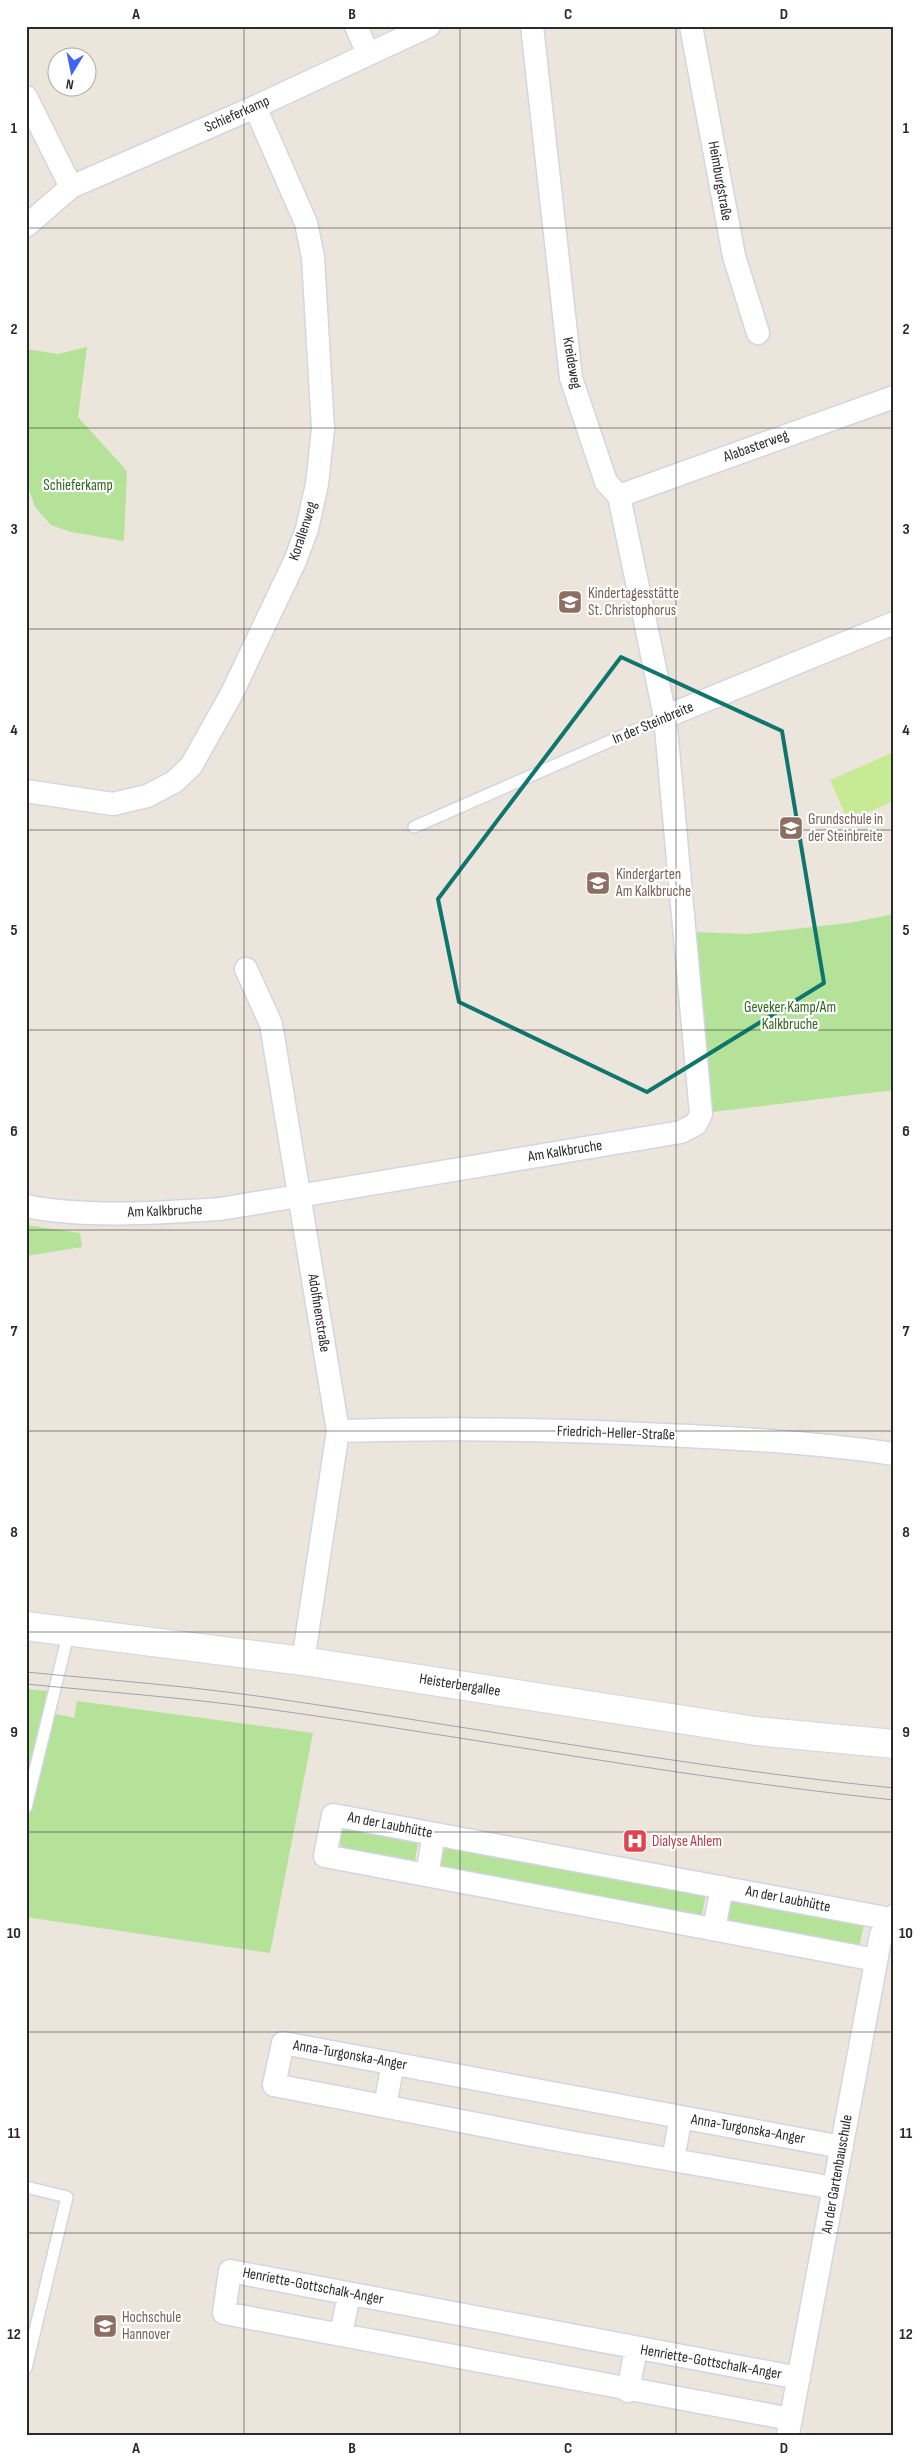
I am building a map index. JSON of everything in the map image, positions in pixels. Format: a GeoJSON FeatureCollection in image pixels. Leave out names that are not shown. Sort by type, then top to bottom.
{"type":"FeatureCollection","features":[{"type":"Feature","properties":{"kind":"main road","name":"Heisterbergallee"},"geometry":{"type":"LineString","coordinates":[[26,1626],[303,1661],[756,1730],[894,1744]]}},
{"type":"Feature","properties":{"kind":"street"},"geometry":{"type":"LineString","coordinates":[[356,26],[368,54]]}},
{"type":"Feature","properties":{"kind":"street","name":"Schieferkamp"},"geometry":{"type":"LineString","coordinates":[[26,226],[71,187],[255,107],[429,26]]}},
{"type":"Feature","properties":{"kind":"street","name":"Kreideweg"},"geometry":{"type":"LineString","coordinates":[[532,26],[571,378],[606,482],[619,496],[665,717]]}},
{"type":"Feature","properties":{"kind":"street","name":"Heimburgstraße"},"geometry":{"type":"LineString","coordinates":[[691,26],[734,256],[758,333]]}},
{"type":"Feature","properties":{"kind":"street"},"geometry":{"type":"LineString","coordinates":[[26,97],[71,187]]}},
{"type":"Feature","properties":{"kind":"street","name":"Korallenweg"},"geometry":{"type":"LineString","coordinates":[[26,791],[114,804],[146,796],[174,782],[191,766],[218,720],[295,561],[307,529],[317,484],[323,429],[313,257],[306,223],[255,107]]}},
{"type":"Feature","properties":{"kind":"street","name":"Alabasterweg"},"geometry":{"type":"LineString","coordinates":[[619,496],[894,397]]}},
{"type":"Feature","properties":{"kind":"street","name":"In der Steinbreite"},"geometry":{"type":"LineString","coordinates":[[665,717],[894,623]]}},
{"type":"Feature","properties":{"kind":"street","name":"Am Kalkbruche"},"geometry":{"type":"LineString","coordinates":[[26,1206],[94,1212],[158,1214],[220,1209],[300,1194],[681,1132],[696,1124],[701,1114],[665,717]]}},
{"type":"Feature","properties":{"kind":"street","name":"Adolfinenstraße"},"geometry":{"type":"LineString","coordinates":[[246,970],[271,1024],[338,1431],[303,1661]]}},
{"type":"Feature","properties":{"kind":"street","name":"Friedrich-Heller-Straße"},"geometry":{"type":"LineString","coordinates":[[338,1431],[445,1428],[612,1432],[816,1444],[894,1454]]}},
{"type":"Feature","properties":{"kind":"street","name":"An der Laubhütte"},"geometry":{"type":"LineString","coordinates":[[876,1960],[325,1856],[334,1815],[892,1918]]}},
{"type":"Feature","properties":{"kind":"street"},"geometry":{"type":"LineString","coordinates":[[427,1875],[434,1834]]}},
{"type":"Feature","properties":{"kind":"street"},"geometry":{"type":"LineString","coordinates":[[714,1929],[722,1887]]}},
{"type":"Feature","properties":{"kind":"street","name":"An der Gartenbauschule"},"geometry":{"type":"LineString","coordinates":[[790,2427],[881,1935],[892,1918]]}},
{"type":"Feature","properties":{"kind":"street","name":"Anna-Turgonska-Anger"},"geometry":{"type":"LineString","coordinates":[[834,2188],[274,2085],[283,2043],[842,2147]]}},
{"type":"Feature","properties":{"kind":"street"},"geometry":{"type":"LineString","coordinates":[[385,2106],[393,2063]]}},
{"type":"Feature","properties":{"kind":"street"},"geometry":{"type":"LineString","coordinates":[[673,2159],[682,2117]]}},
{"type":"Feature","properties":{"kind":"street","name":"Henriette-Gottschalk-Anger"},"geometry":{"type":"LineString","coordinates":[[790,2427],[628,2391],[224,2313],[230,2271],[799,2378]]}},
{"type":"Feature","properties":{"kind":"street"},"geometry":{"type":"LineString","coordinates":[[341,2335],[350,2294]]}},
{"type":"Feature","properties":{"kind":"street"},"geometry":{"type":"LineString","coordinates":[[628,2391],[636,2348]]}},
{"type":"Feature","properties":{"kind":"lane","name":"In der Steinbreite"},"geometry":{"type":"LineString","coordinates":[[414,827],[665,717]]}},
{"type":"Feature","properties":{"kind":"lane"},"geometry":{"type":"LineString","coordinates":[[26,1807],[69,1631]]}},
{"type":"Feature","properties":{"kind":"lane"},"geometry":{"type":"LineString","coordinates":[[26,2187],[67,2197],[26,2368]]}},
{"type":"Feature","properties":{"kind":"highlighted area"},"geometry":{"type":"Polygon","coordinates":[[[621,657],[782,731],[824,983],[647,1092],[459,1002],[438,899],[621,657]]]}},
{"type":"Feature","properties":{"kind":"green space","name":"Schieferkamp"},"geometry":{"type":"Polygon","coordinates":[[[87,347],[78,417],[127,471],[124,541],[71,532],[51,525],[35,507],[26,480],[26,349],[58,354],[87,347]]]}},
{"type":"Feature","properties":{"kind":"green space"},"geometry":{"type":"Polygon","coordinates":[[[894,752],[894,801],[848,821],[830,780],[894,752]]]}},
{"type":"Feature","properties":{"kind":"green space","name":"Geveker Kamp/Am Kalkbruche"},"geometry":{"type":"Polygon","coordinates":[[[894,914],[894,1090],[704,1113],[693,932],[748,934],[849,923],[894,914]]]}},
{"type":"Feature","properties":{"kind":"green space"},"geometry":{"type":"Polygon","coordinates":[[[26,1225],[80,1233],[82,1247],[26,1256],[26,1225]]]}},
{"type":"Feature","properties":{"kind":"green space"},"geometry":{"type":"Polygon","coordinates":[[[26,1689],[47,1691],[43,1711],[74,1718],[77,1701],[313,1733],[270,1953],[26,1917],[26,1689]]]}},
{"type":"Feature","properties":{"kind":"green space"},"geometry":{"type":"Polygon","coordinates":[[[353,1824],[419,1836],[414,1867],[348,1854],[340,1844],[342,1832],[353,1824]]]}},
{"type":"Feature","properties":{"kind":"green space"},"geometry":{"type":"Polygon","coordinates":[[[438,1845],[707,1889],[701,1920],[439,1871],[438,1845]]]}},
{"type":"Feature","properties":{"kind":"green space"},"geometry":{"type":"Polygon","coordinates":[[[727,1897],[865,1920],[859,1947],[726,1925],[727,1897]]]}},
{"type":"Feature","properties":{"kind":"tram line"},"geometry":{"type":"LineString","coordinates":[[26,1672],[241,1694],[660,1758],[894,1788]]}},
{"type":"Feature","properties":{"kind":"tram line"},"geometry":{"type":"LineString","coordinates":[[26,1684],[177,1698],[267,1709],[737,1781],[894,1800]]}},
{"type":"Feature","properties":{"kind":"place","name":"Kindertagesstätte St. Christophorus"},"geometry":{"type":"Point","coordinates":[570,602]}},
{"type":"Feature","properties":{"kind":"place","name":"Grundschule in der Steinbreite"},"geometry":{"type":"Point","coordinates":[791,828]}},
{"type":"Feature","properties":{"kind":"place","name":"Kindergarten Am Kalkbruche"},"geometry":{"type":"Point","coordinates":[598,883]}},
{"type":"Feature","properties":{"kind":"place","name":"Dialyse Ahlem"},"geometry":{"type":"Point","coordinates":[635,1841]}},
{"type":"Feature","properties":{"kind":"place","name":"Hochschule Hannover"},"geometry":{"type":"Point","coordinates":[105,2326]}}]}
